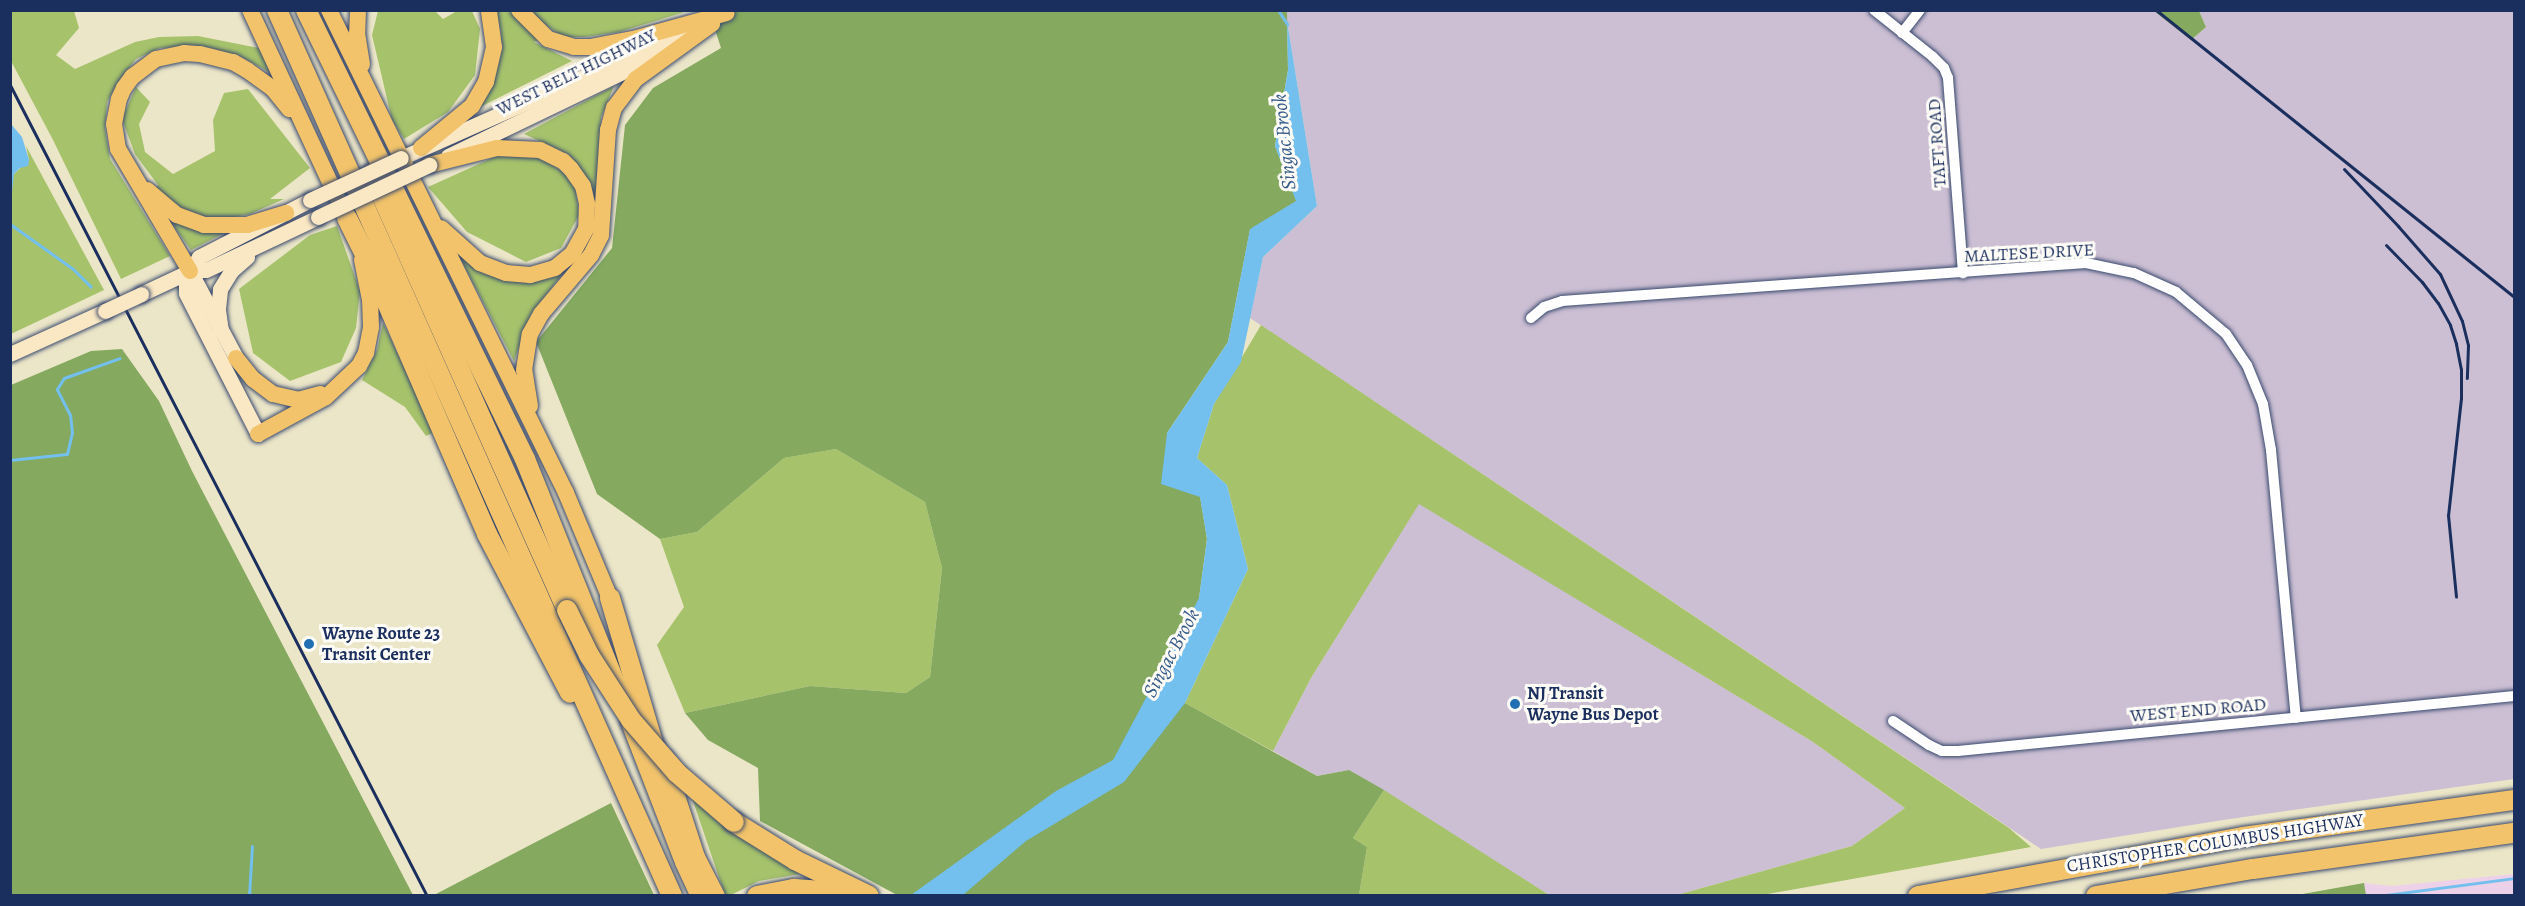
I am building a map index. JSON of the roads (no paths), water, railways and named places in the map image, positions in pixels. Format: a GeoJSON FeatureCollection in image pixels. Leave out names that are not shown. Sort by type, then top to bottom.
{"type":"FeatureCollection","features":[{"type":"Feature","properties":{"kind":"highway"},"geometry":{"type":"LineString","coordinates":[[275,10],[634,806],[672,896]]}},
{"type":"Feature","properties":{"kind":"highway"},"geometry":{"type":"LineString","coordinates":[[296,10],[458,364],[567,610],[594,663],[631,720],[677,773],[734,822],[795,860],[867,896]]}},
{"type":"Feature","properties":{"kind":"highway"},"geometry":{"type":"LineString","coordinates":[[306,10],[525,459],[569,564],[685,862],[701,896]]}},
{"type":"Feature","properties":{"kind":"highway"},"geometry":{"type":"LineString","coordinates":[[347,218],[375,275],[502,566],[580,714],[634,806]]}},
{"type":"Feature","properties":{"kind":"highway"},"geometry":{"type":"LineString","coordinates":[[610,598],[685,862]]}},
{"type":"Feature","properties":{"kind":"highway","name":"CHRISTOPHER COLUMBUS HIGHWAY"},"geometry":{"type":"LineString","coordinates":[[1918,896],[2243,837],[2514,800]]}},
{"type":"Feature","properties":{"kind":"highway","name":"CHRISTOPHER COLUMBUS HIGHWAY"},"geometry":{"type":"LineString","coordinates":[[2096,896],[2253,869],[2514,833]]}},
{"type":"Feature","properties":{"kind":"highway"},"geometry":{"type":"LineString","coordinates":[[759,895],[810,889],[867,896]]}},
{"type":"Feature","properties":{"kind":"main road"},"geometry":{"type":"LineString","coordinates":[[190,271],[186,282],[186,293],[258,434],[320,401],[349,377],[366,352],[371,313],[365,271],[347,218],[250,10]]}},
{"type":"Feature","properties":{"kind":"main road"},"geometry":{"type":"LineString","coordinates":[[329,10],[582,527],[635,663],[683,820],[700,865],[717,896]]}},
{"type":"Feature","properties":{"kind":"main road"},"geometry":{"type":"LineString","coordinates":[[358,10],[357,33],[360,59],[376,108]]}},
{"type":"Feature","properties":{"kind":"main road"},"geometry":{"type":"LineString","coordinates":[[421,148],[461,117],[480,94],[493,59],[494,35],[489,10]]}},
{"type":"Feature","properties":{"kind":"main road"},"geometry":{"type":"LineString","coordinates":[[519,10],[548,39],[574,47],[620,42],[729,12]]}},
{"type":"Feature","properties":{"kind":"main road","name":"WEST BELT HIGHWAY"},"geometry":{"type":"LineString","coordinates":[[190,271],[199,257],[310,200],[421,148],[729,12]]}},
{"type":"Feature","properties":{"kind":"main road","name":"WEST BELT HIGHWAY"},"geometry":{"type":"LineString","coordinates":[[10,354],[190,271],[206,270],[266,243],[682,43],[729,12]]}},
{"type":"Feature","properties":{"kind":"main road"},"geometry":{"type":"LineString","coordinates":[[550,460],[527,396],[525,358],[530,334],[541,314],[585,264],[597,246],[604,214],[608,130],[619,98],[636,79],[712,24]]}},
{"type":"Feature","properties":{"kind":"main road"},"geometry":{"type":"LineString","coordinates":[[315,150],[283,101],[261,78],[233,62],[216,57],[184,53],[156,59],[132,76],[124,88],[119,99],[114,124],[118,149],[124,162],[190,271],[236,358],[263,388],[285,399],[298,400],[323,393],[349,377]]}},
{"type":"Feature","properties":{"kind":"main road"},"geometry":{"type":"LineString","coordinates":[[417,193],[431,216],[459,247],[480,263],[506,273],[530,275],[555,268],[572,254],[583,237],[588,213],[583,186],[571,168],[552,155],[534,149],[513,147],[482,151],[429,165]]}},
{"type":"Feature","properties":{"kind":"main road"},"geometry":{"type":"LineString","coordinates":[[124,162],[154,197],[177,215],[204,225],[247,225],[286,213]]}},
{"type":"Feature","properties":{"kind":"main road"},"geometry":{"type":"LineString","coordinates":[[221,331],[218,299],[225,279],[240,262],[266,243]]}},
{"type":"Feature","properties":{"kind":"street","name":"TAFT ROAD"},"geometry":{"type":"LineString","coordinates":[[1874,10],[1933,57],[1944,68],[1948,78],[1963,273]]}},
{"type":"Feature","properties":{"kind":"street"},"geometry":{"type":"LineString","coordinates":[[1902,33],[1920,10]]}},
{"type":"Feature","properties":{"kind":"street","name":"MALTESE DRIVE"},"geometry":{"type":"LineString","coordinates":[[1531,318],[1544,307],[1562,301],[2086,263],[2134,273],[2176,292],[2210,318],[2231,342],[2247,365],[2257,386],[2268,427],[2296,718]]}},
{"type":"Feature","properties":{"kind":"street","name":"WEST END ROAD"},"geometry":{"type":"LineString","coordinates":[[1893,721],[1942,751],[2514,696]]}},
{"type":"Feature","properties":{"kind":"water"},"geometry":{"type":"Polygon","coordinates":[[[1287,21],[1317,206],[1263,257],[1241,362],[1214,404],[1197,458],[1227,485],[1248,569],[1185,703],[1124,782],[1026,841],[963,895],[911,895],[1056,791],[1113,760],[1199,598],[1207,539],[1200,497],[1161,484],[1167,433],[1228,342],[1250,229],[1296,201],[1275,146],[1288,70],[1287,21]]]}},
{"type":"Feature","properties":{"kind":"water"},"geometry":{"type":"Polygon","coordinates":[[[11,124],[22,137],[29,160],[28,166],[20,168],[14,174],[11,201],[11,124]]]}},
{"type":"Feature","properties":{"kind":"waterway","name":"Singac Brook"},"geometry":{"type":"LineString","coordinates":[[1278,10],[1287,24]]}},
{"type":"Feature","properties":{"kind":"waterway"},"geometry":{"type":"LineString","coordinates":[[10,224],[73,269],[91,287]]}},
{"type":"Feature","properties":{"kind":"waterway"},"geometry":{"type":"LineString","coordinates":[[10,460],[67,454],[72,433],[70,415],[57,389],[64,378],[120,358]]}},
{"type":"Feature","properties":{"kind":"waterway"},"geometry":{"type":"LineString","coordinates":[[249,896],[252,846]]}},
{"type":"Feature","properties":{"kind":"waterway"},"geometry":{"type":"LineString","coordinates":[[2378,896],[2514,878]]}},
{"type":"Feature","properties":{"kind":"railway"},"geometry":{"type":"LineString","coordinates":[[2156,10],[2514,297]]}},
{"type":"Feature","properties":{"kind":"railway"},"geometry":{"type":"LineString","coordinates":[[10,85],[427,896]]}},
{"type":"Feature","properties":{"kind":"railway"},"geometry":{"type":"LineString","coordinates":[[2344,169],[2440,274],[2462,321],[2468,345],[2467,378]]}},
{"type":"Feature","properties":{"kind":"railway"},"geometry":{"type":"LineString","coordinates":[[2386,245],[2422,282],[2438,303],[2450,325],[2461,369],[2461,398],[2448,515],[2456,597]]}},
{"type":"Feature","properties":{"kind":"place","name":"Wayne Route 23 Transit Center"},"geometry":{"type":"Point","coordinates":[309,644]}},
{"type":"Feature","properties":{"kind":"place","name":"NJ Transit Wayne Bus Depot"},"geometry":{"type":"Point","coordinates":[1515,704]}}]}
